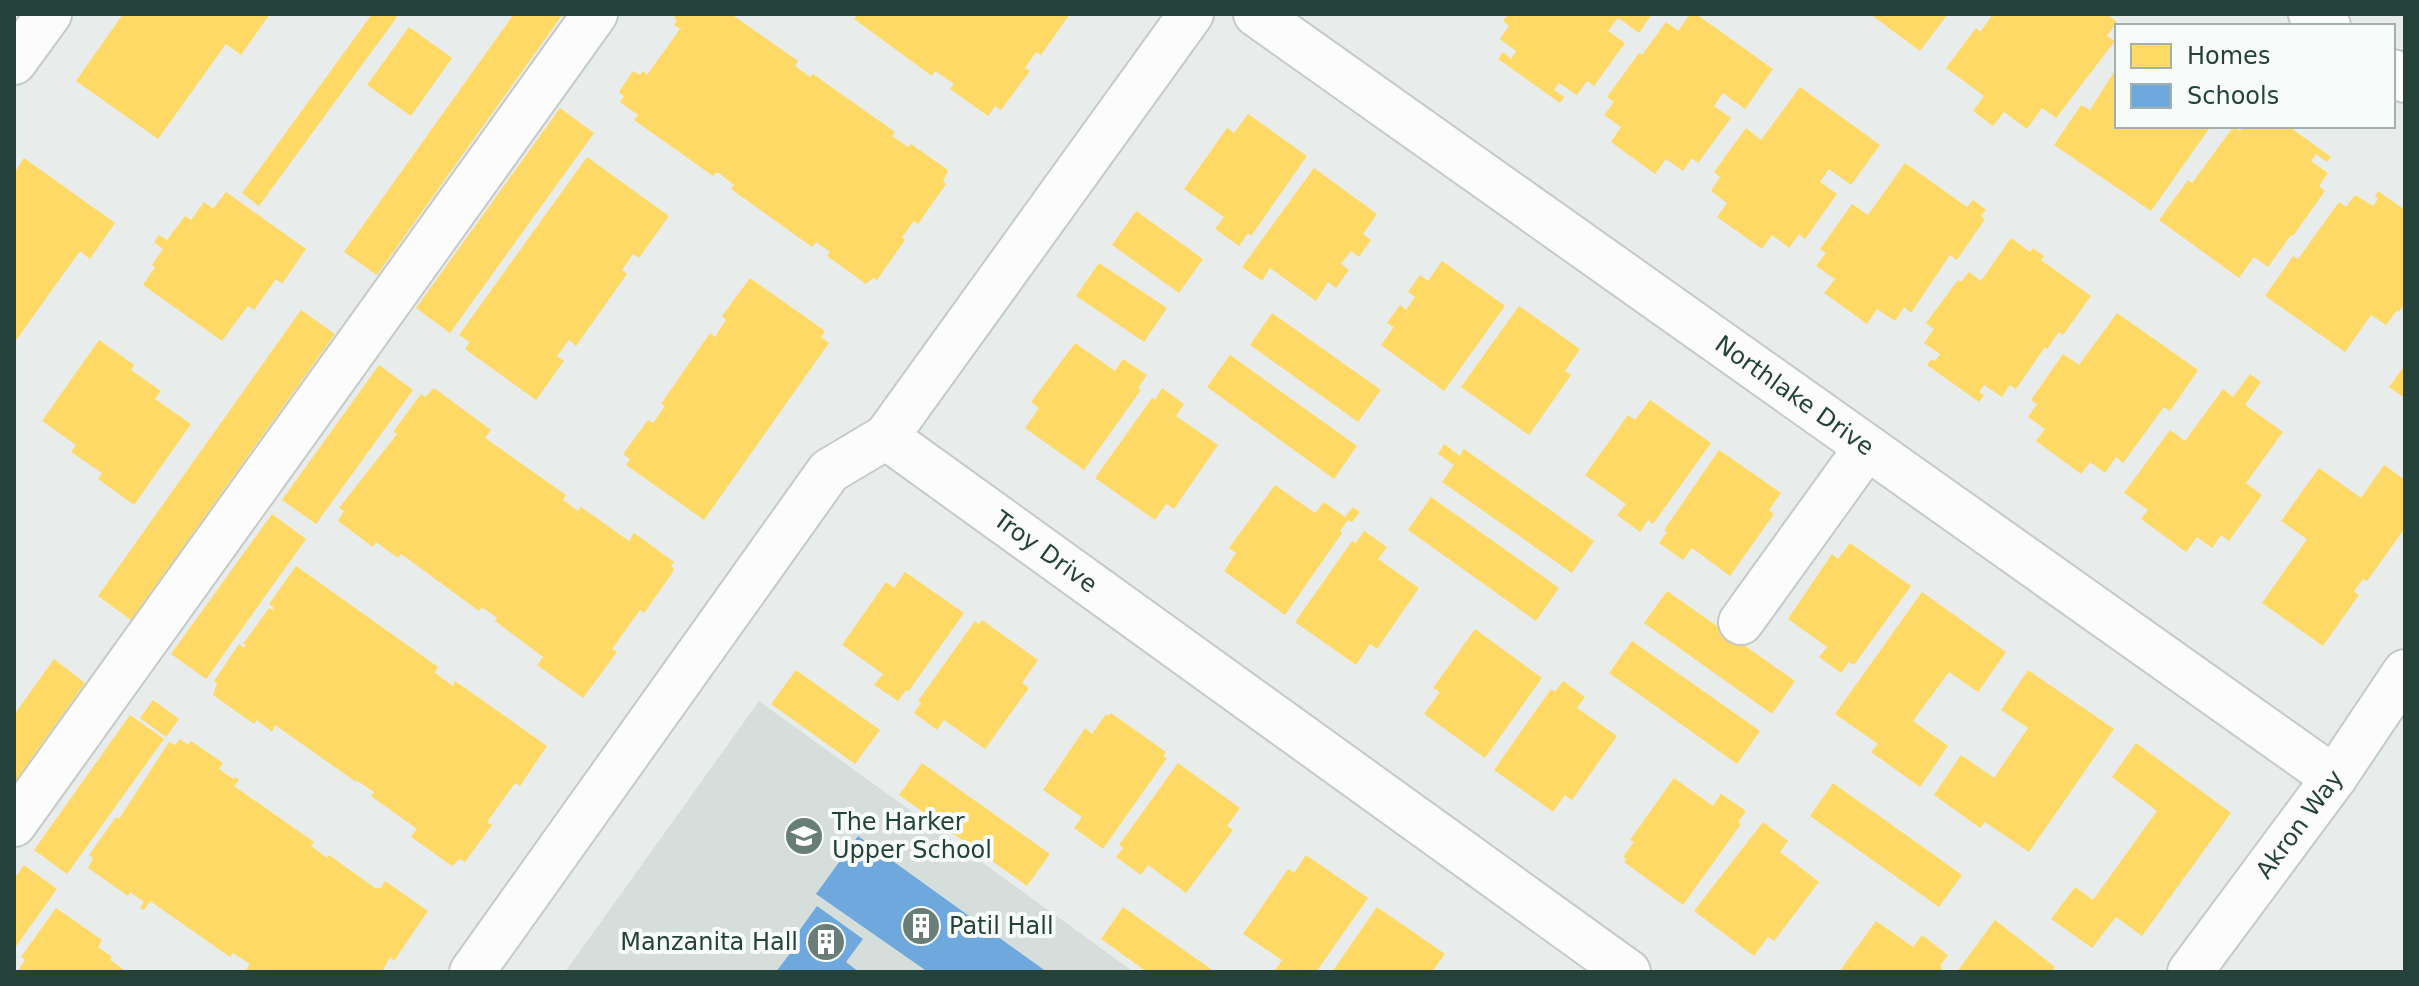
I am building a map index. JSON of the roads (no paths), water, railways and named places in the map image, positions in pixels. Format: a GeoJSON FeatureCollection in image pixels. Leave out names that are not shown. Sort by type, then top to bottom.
{"type":"FeatureCollection","features":[{"type":"Feature","properties":{"kind":"street"},"geometry":{"type":"LineString","coordinates":[[14,62],[49,14]]}},
{"type":"Feature","properties":{"kind":"street"},"geometry":{"type":"LineString","coordinates":[[14,824],[595,14]]}},
{"type":"Feature","properties":{"kind":"street"},"geometry":{"type":"LineString","coordinates":[[472,972],[829,471],[886,437],[1191,14]]}},
{"type":"Feature","properties":{"kind":"street","name":"Northlake Drive"},"geometry":{"type":"LineString","coordinates":[[1256,14],[2334,778]]}},
{"type":"Feature","properties":{"kind":"street","name":"Troy Drive"},"geometry":{"type":"LineString","coordinates":[[886,437],[1628,972]]}},
{"type":"Feature","properties":{"kind":"street"},"geometry":{"type":"LineString","coordinates":[[1741,622],[1867,447]]}},
{"type":"Feature","properties":{"kind":"street","name":"Akron Way"},"geometry":{"type":"LineString","coordinates":[[2190,972],[2334,778],[2405,672]]}},
{"type":"Feature","properties":{"kind":"place","name":"The Harker Upper School"},"geometry":{"type":"Point","coordinates":[804,836]}},
{"type":"Feature","properties":{"kind":"place","name":"Patil Hall"},"geometry":{"type":"Point","coordinates":[921,926]}},
{"type":"Feature","properties":{"kind":"place","name":"Manzanita Hall"},"geometry":{"type":"Point","coordinates":[826,942]}}]}
